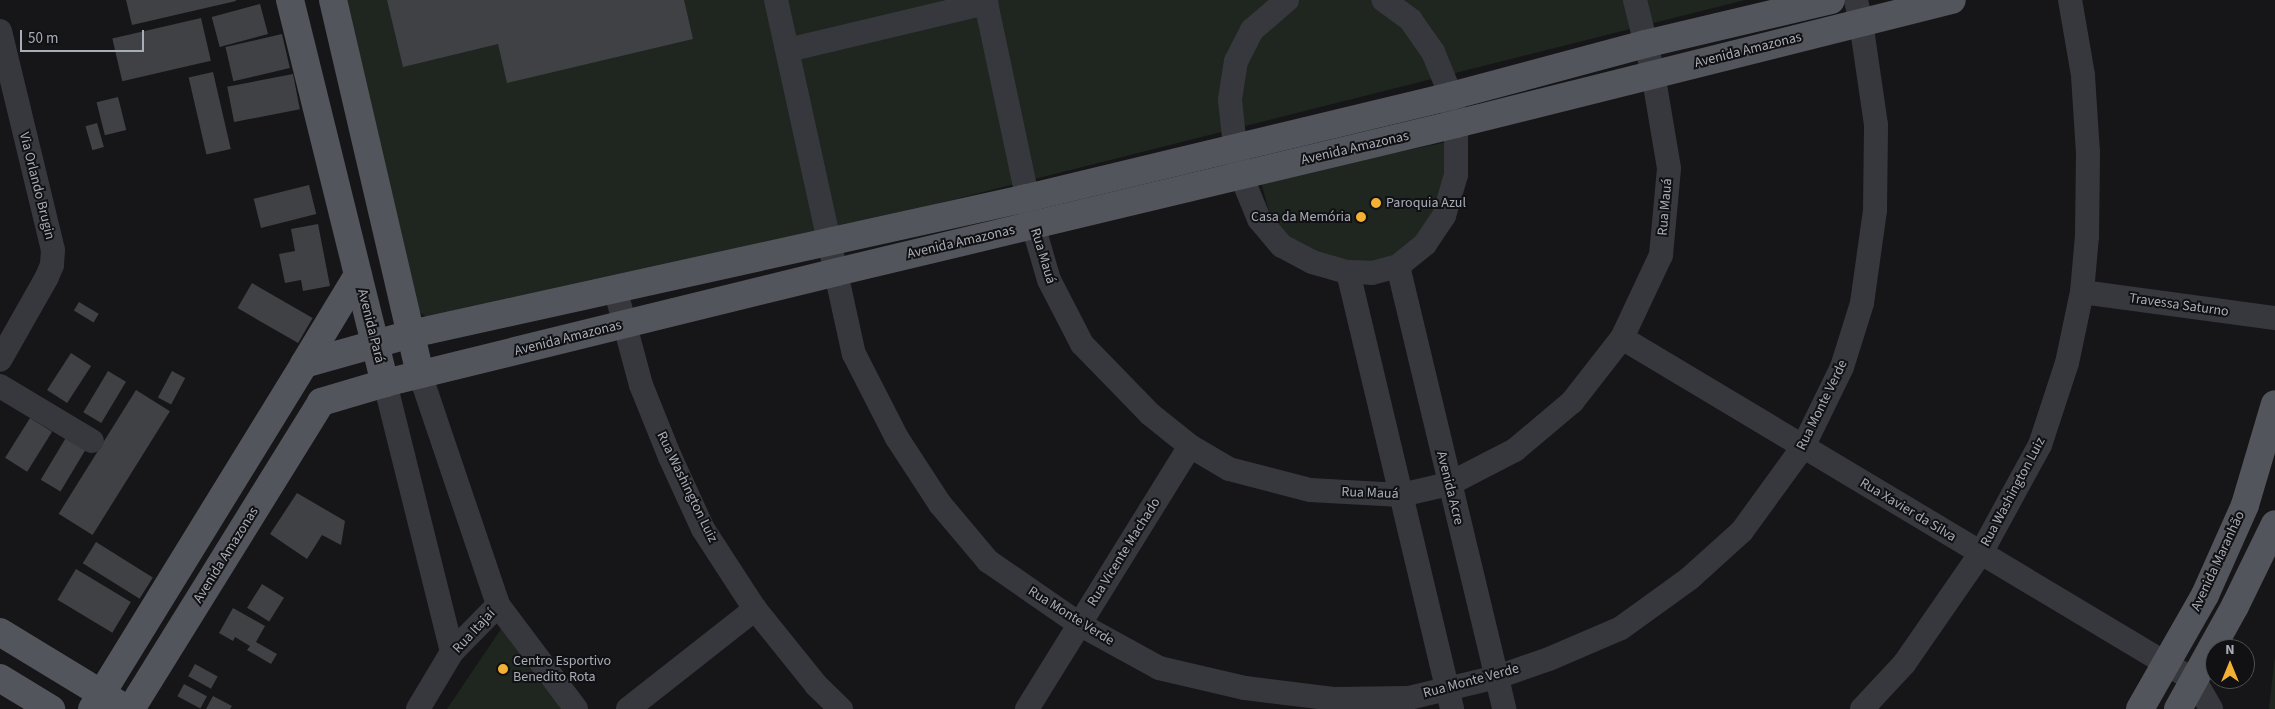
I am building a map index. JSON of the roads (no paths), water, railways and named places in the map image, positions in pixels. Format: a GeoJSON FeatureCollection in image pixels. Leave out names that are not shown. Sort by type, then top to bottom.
{"type":"FeatureCollection","features":[{"type":"Feature","properties":{"kind":"main road","name":"Avenida Pará"},"geometry":{"type":"LineString","coordinates":[[290,0],[385,383]]}},
{"type":"Feature","properties":{"kind":"main road"},"geometry":{"type":"LineString","coordinates":[[333,0],[420,374]]}},
{"type":"Feature","properties":{"kind":"main road","name":"Avenida Amazonas"},"geometry":{"type":"LineString","coordinates":[[304,364],[411,334],[1027,198],[1451,96],[1645,44],[1831,0]]}},
{"type":"Feature","properties":{"kind":"main road","name":"Avenida Amazonas"},"geometry":{"type":"LineString","coordinates":[[131,709],[321,402],[420,374],[1456,124],[1653,73],[1858,11],[1952,0]]}},
{"type":"Feature","properties":{"kind":"main road"},"geometry":{"type":"LineString","coordinates":[[97,701],[358,275]]}},
{"type":"Feature","properties":{"kind":"main road","name":"Avenida Maranhão"},"geometry":{"type":"LineString","coordinates":[[2140,709],[2167,665],[2204,595],[2245,505],[2275,404]]}},
{"type":"Feature","properties":{"kind":"main road"},"geometry":{"type":"LineString","coordinates":[[2178,709],[2236,606],[2275,524]]}},
{"type":"Feature","properties":{"kind":"main road"},"geometry":{"type":"LineString","coordinates":[[0,632],[97,701],[126,709]]}},
{"type":"Feature","properties":{"kind":"main road"},"geometry":{"type":"LineString","coordinates":[[0,678],[51,709]]}},
{"type":"Feature","properties":{"kind":"street","name":"Rua Monte Verde"},"geometry":{"type":"LineString","coordinates":[[776,0],[854,354],[896,438],[940,504],[988,561],[1079,624],[1160,668],[1245,688],[1335,699],[1449,699],[1497,677],[1549,659],[1621,628],[1690,578],[1742,531],[1803,447],[1842,367],[1862,303],[1875,210],[1876,125],[1858,11]]}},
{"type":"Feature","properties":{"kind":"street"},"geometry":{"type":"LineString","coordinates":[[1287,0],[1252,30],[1236,61],[1230,100],[1235,147],[1241,175],[1259,219],[1282,246],[1312,262],[1348,272],[1372,273],[1398,266],[1425,244],[1444,216],[1456,175],[1456,124],[1451,96],[1433,52],[1411,20],[1383,0]]}},
{"type":"Feature","properties":{"kind":"street","name":"Rua Mauá"},"geometry":{"type":"LineString","coordinates":[[987,1],[1027,198],[1048,280],[1082,344],[1150,414],[1190,446],[1229,469],[1310,490],[1401,495],[1448,484],[1515,450],[1565,408],[1622,338],[1661,255],[1669,168],[1653,73],[1635,0]]}},
{"type":"Feature","properties":{"kind":"street","name":"Rua Washington Luiz"},"geometry":{"type":"LineString","coordinates":[[1862,709],[1904,664],[1981,554],[2040,445],[2067,363],[2082,292],[2087,236],[2088,153],[2083,75],[2070,0]]}},
{"type":"Feature","properties":{"kind":"street"},"geometry":{"type":"LineString","coordinates":[[788,50],[987,1]]}},
{"type":"Feature","properties":{"kind":"street","name":"Via Orlando Brugin"},"geometry":{"type":"LineString","coordinates":[[0,31],[53,250],[52,265],[47,277],[0,360]]}},
{"type":"Feature","properties":{"kind":"street","name":"Avenida Acre"},"geometry":{"type":"LineString","coordinates":[[1398,266],[1448,484],[1504,709]]}},
{"type":"Feature","properties":{"kind":"street"},"geometry":{"type":"LineString","coordinates":[[1348,272],[1449,699]]}},
{"type":"Feature","properties":{"kind":"street","name":"Rua Washington Luiz"},"geometry":{"type":"LineString","coordinates":[[615,288],[623,325],[641,385],[674,466],[704,529],[755,609],[816,685],[841,709]]}},
{"type":"Feature","properties":{"kind":"street","name":"Travessa Saturno"},"geometry":{"type":"LineString","coordinates":[[2082,292],[2275,318]]}},
{"type":"Feature","properties":{"kind":"street","name":"Rua Xavier da Silva"},"geometry":{"type":"LineString","coordinates":[[1622,338],[2195,681]]}},
{"type":"Feature","properties":{"kind":"street"},"geometry":{"type":"LineString","coordinates":[[420,374],[498,605],[576,709]]}},
{"type":"Feature","properties":{"kind":"street","name":"Avenida Pará"},"geometry":{"type":"LineString","coordinates":[[385,383],[452,652]]}},
{"type":"Feature","properties":{"kind":"street"},"geometry":{"type":"LineString","coordinates":[[0,386],[92,441]]}},
{"type":"Feature","properties":{"kind":"street","name":"Rua Vicente Machado"},"geometry":{"type":"LineString","coordinates":[[1027,709],[1190,446]]}},
{"type":"Feature","properties":{"kind":"street","name":"Rua Itajaí"},"geometry":{"type":"LineString","coordinates":[[418,709],[452,652],[498,605]]}},
{"type":"Feature","properties":{"kind":"street"},"geometry":{"type":"LineString","coordinates":[[628,709],[755,609]]}},
{"type":"Feature","properties":{"kind":"street"},"geometry":{"type":"LineString","coordinates":[[2195,681],[2211,709]]}},
{"type":"Feature","properties":{"kind":"place","name":"Paroquia Azul"},"geometry":{"type":"Point","coordinates":[1376,203]}},
{"type":"Feature","properties":{"kind":"place","name":"Casa da Memória"},"geometry":{"type":"Point","coordinates":[1361,217]}},
{"type":"Feature","properties":{"kind":"place","name":"Centro Esportivo Benedito Rota"},"geometry":{"type":"Point","coordinates":[503,669]}}]}
